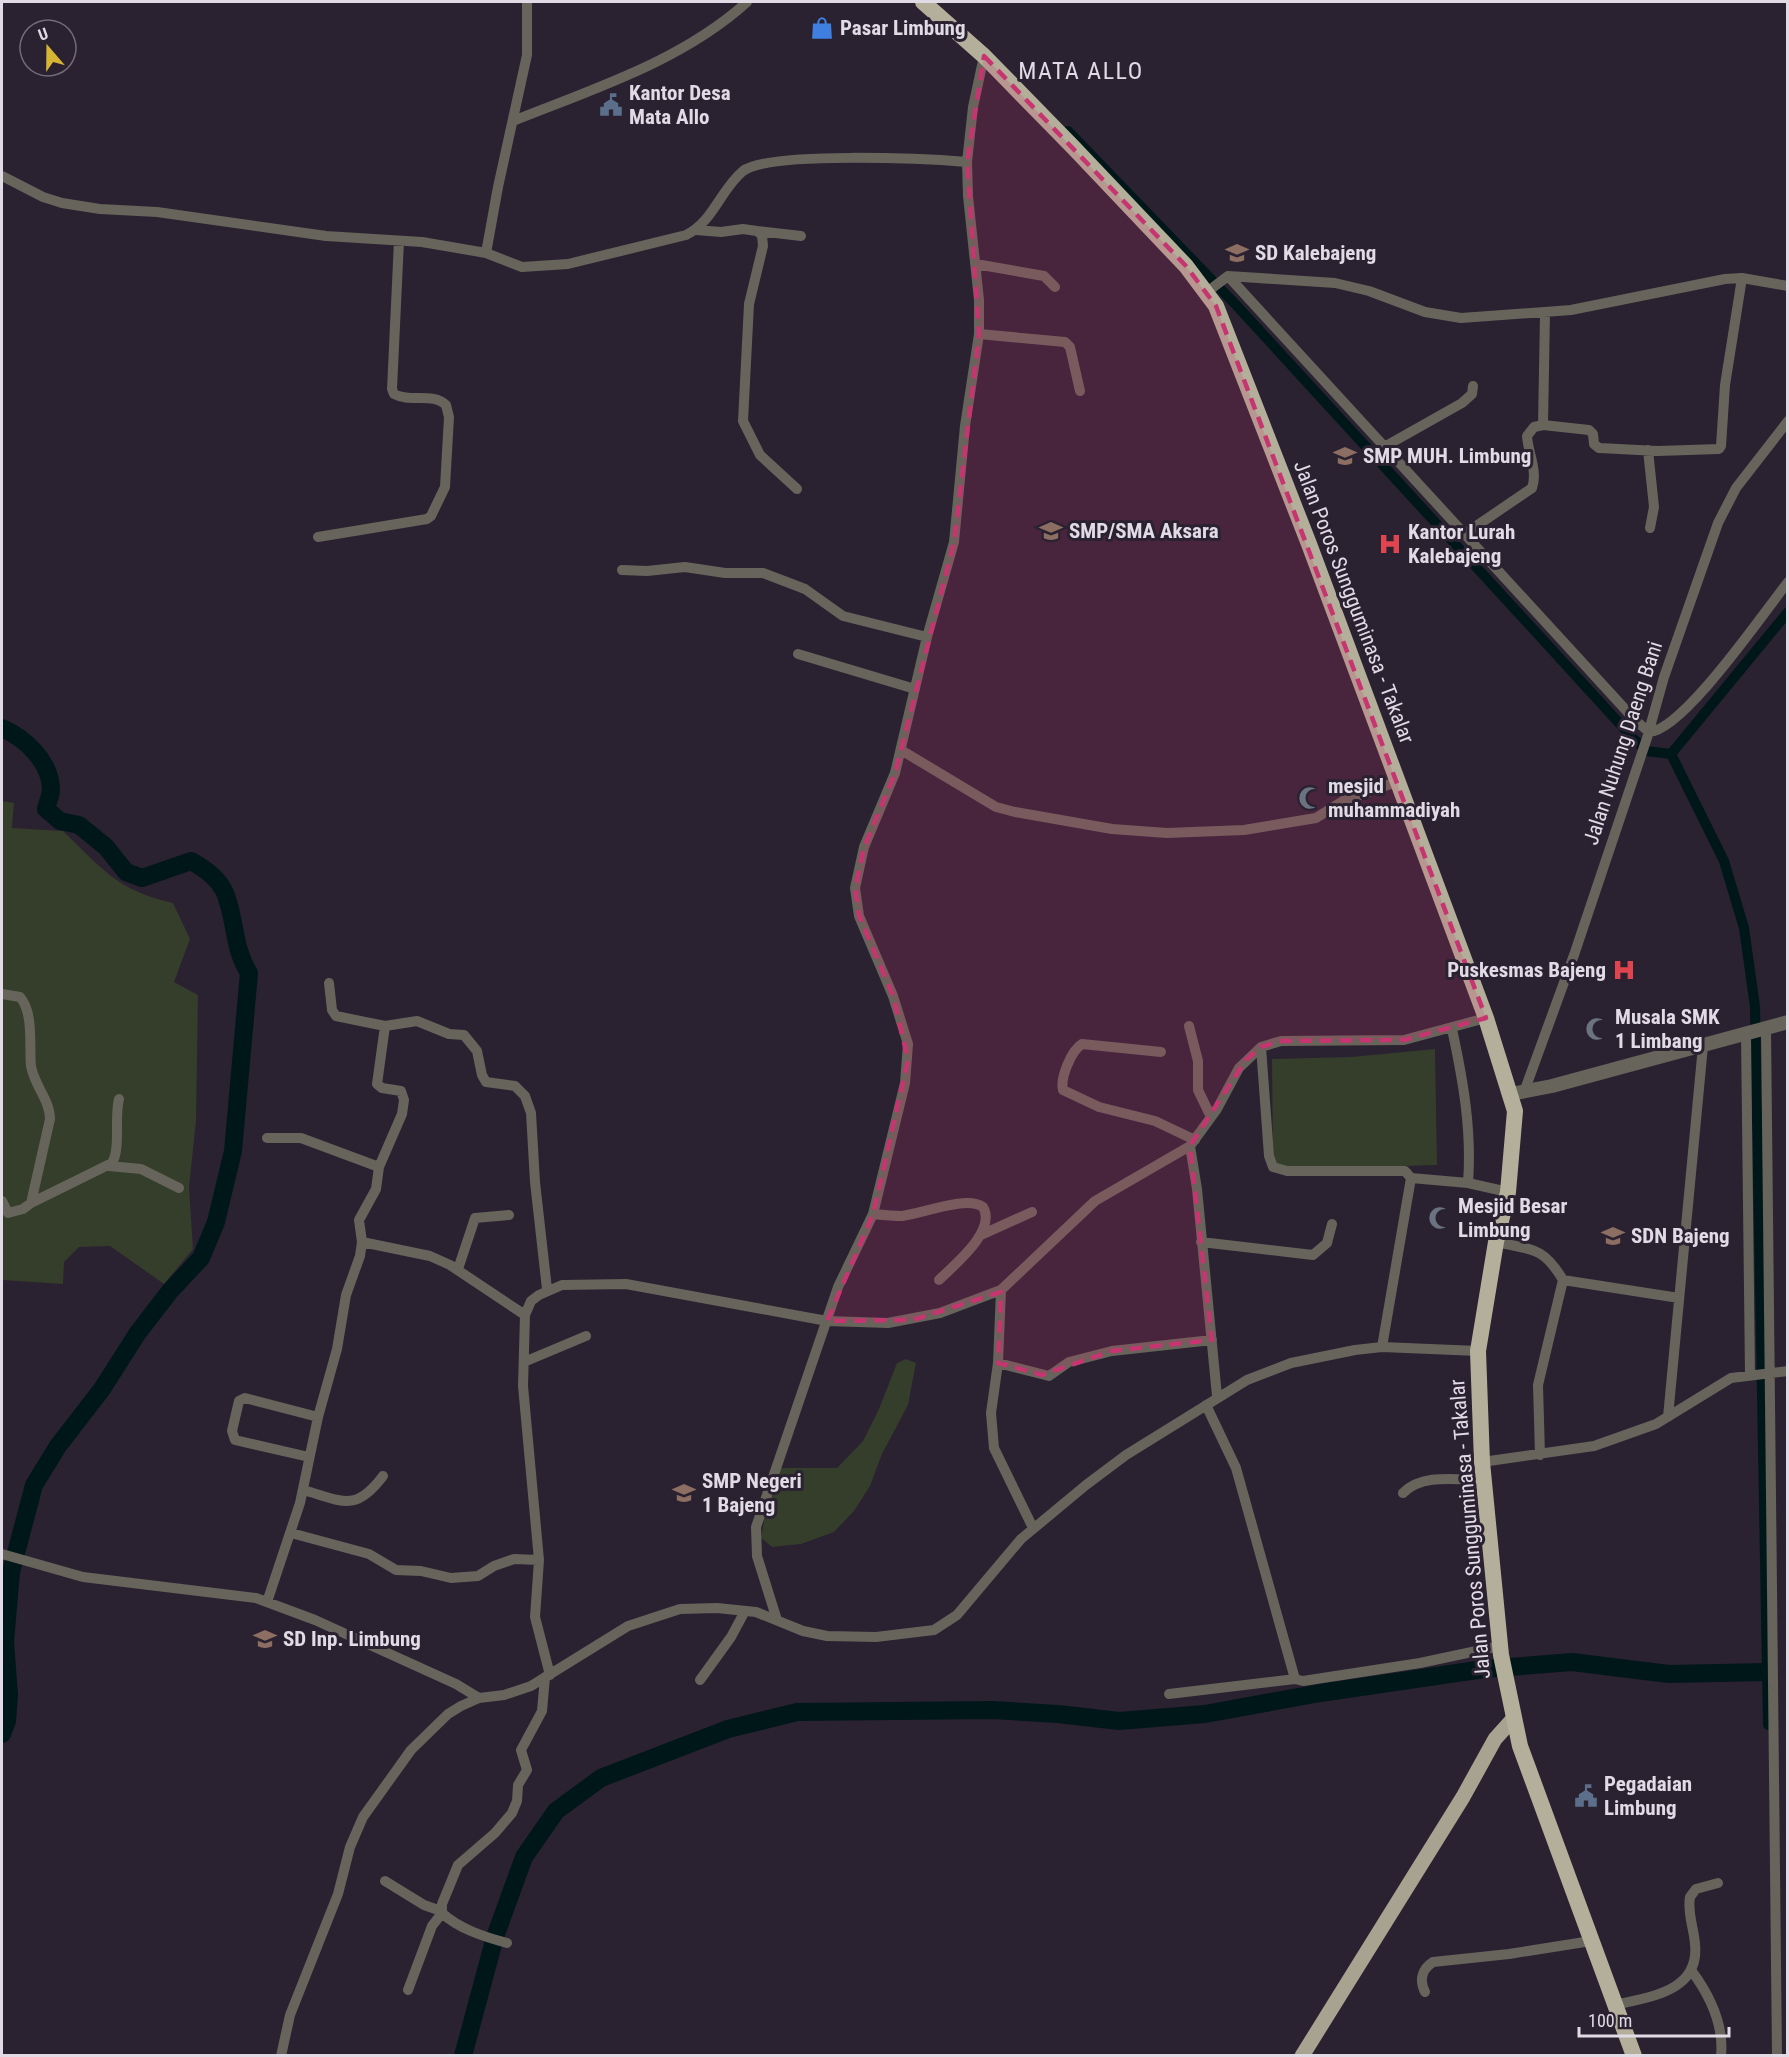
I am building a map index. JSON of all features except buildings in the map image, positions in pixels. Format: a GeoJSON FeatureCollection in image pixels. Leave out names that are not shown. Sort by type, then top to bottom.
{"type":"FeatureCollection","features":[{"type":"Feature","properties":{"kind":"highway","name":"Jalan Poros Sungguminasa - Takalar"},"geometry":{"type":"LineString","coordinates":[[923,2],[984,56],[1212,288],[1396,782],[1421,841],[1486,1018],[1517,1093],[1508,1192],[1496,1242],[1478,1351],[1482,1462],[1502,1657],[1513,1719],[1530,1777],[1634,2055]]}},
{"type":"Feature","properties":{"kind":"main road"},"geometry":{"type":"LineString","coordinates":[[1302,2055],[1495,1739],[1513,1719]]}},
{"type":"Feature","properties":{"kind":"street"},"geometry":{"type":"LineString","coordinates":[[486,253],[527,55],[527,2]]}},
{"type":"Feature","properties":{"kind":"street"},"geometry":{"type":"LineString","coordinates":[[513,121],[572,99],[665,56],[721,25],[747,2]]}},
{"type":"Feature","properties":{"kind":"street"},"geometry":{"type":"LineString","coordinates":[[777,1620],[757,1556],[756,1527],[850,1258],[873,1214],[898,1118],[909,1051],[893,996],[859,916],[855,888],[864,847],[890,789],[927,637],[954,542],[965,426],[979,334],[976,264],[968,196],[967,162],[973,107],[984,56]]}},
{"type":"Feature","properties":{"kind":"street"},"geometry":{"type":"LineString","coordinates":[[696,230],[718,207],[738,177],[752,167],[815,159],[930,159],[967,162]]}},
{"type":"Feature","properties":{"kind":"street"},"geometry":{"type":"LineString","coordinates":[[2,176],[50,199],[92,208],[157,212],[358,240],[399,241],[486,253],[522,267],[568,264],[676,238],[696,230],[757,231],[801,236]]}},
{"type":"Feature","properties":{"kind":"street"},"geometry":{"type":"LineString","coordinates":[[757,231],[762,235],[764,246],[749,304],[743,421],[760,455],[796,489]]}},
{"type":"Feature","properties":{"kind":"street"},"geometry":{"type":"LineString","coordinates":[[318,537],[427,519],[431,516],[446,487],[449,417],[446,405],[436,400],[404,398],[394,394],[392,389],[399,241]]}},
{"type":"Feature","properties":{"kind":"street"},"geometry":{"type":"LineString","coordinates":[[976,264],[1044,276],[1055,287]]}},
{"type":"Feature","properties":{"kind":"street"},"geometry":{"type":"LineString","coordinates":[[1226,276],[1466,533],[1648,735],[1672,721],[1717,675],[1788,582]]}},
{"type":"Feature","properties":{"kind":"street"},"geometry":{"type":"LineString","coordinates":[[1212,288],[1226,276],[1335,283],[1369,291],[1425,312],[1451,318],[1545,313],[1615,303],[1713,281],[1742,278],[1788,286]]}},
{"type":"Feature","properties":{"kind":"street"},"geometry":{"type":"LineString","coordinates":[[1466,533],[1532,488],[1534,472],[1527,436],[1534,427],[1543,425],[1589,430],[1593,434],[1594,444],[1599,448],[1715,450],[1721,446],[1725,385],[1742,278]]}},
{"type":"Feature","properties":{"kind":"street"},"geometry":{"type":"LineString","coordinates":[[1543,425],[1545,313]]}},
{"type":"Feature","properties":{"kind":"street"},"geometry":{"type":"LineString","coordinates":[[979,334],[1065,342],[1070,347],[1080,391]]}},
{"type":"Feature","properties":{"kind":"street"},"geometry":{"type":"LineString","coordinates":[[1384,447],[1462,403],[1472,394],[1473,386]]}},
{"type":"Feature","properties":{"kind":"street","name":"Jalan Nuhung Daeng Bani"},"geometry":{"type":"LineString","coordinates":[[1517,1093],[1548,1031],[1648,735],[1673,650],[1726,503],[1788,421]]}},
{"type":"Feature","properties":{"kind":"street"},"geometry":{"type":"LineString","coordinates":[[1648,450],[1654,507],[1650,528]]}},
{"type":"Feature","properties":{"kind":"street"},"geometry":{"type":"LineString","coordinates":[[622,570],[647,571],[685,567],[725,573],[763,573],[805,590],[843,616],[927,637]]}},
{"type":"Feature","properties":{"kind":"street"},"geometry":{"type":"LineString","coordinates":[[798,654],[915,689]]}},
{"type":"Feature","properties":{"kind":"street"},"geometry":{"type":"LineString","coordinates":[[901,750],[996,807],[1112,829],[1167,834],[1231,832],[1316,818],[1343,801],[1396,782]]}},
{"type":"Feature","properties":{"kind":"street"},"geometry":{"type":"LineString","coordinates":[[329,982],[332,1010],[336,1016],[385,1026],[417,1021],[449,1034],[464,1035],[477,1051],[482,1075],[486,1082],[515,1086],[525,1096],[531,1113],[535,1182],[547,1290]]}},
{"type":"Feature","properties":{"kind":"street"},"geometry":{"type":"LineString","coordinates":[[2,994],[15,995],[23,1000],[32,1071],[50,1113],[41,1168],[31,1203]]}},
{"type":"Feature","properties":{"kind":"street"},"geometry":{"type":"LineString","coordinates":[[408,1990],[458,1865],[495,1833],[515,1807],[518,1785],[527,1770],[521,1750],[542,1712],[548,1676],[535,1617],[539,1560],[523,1386],[525,1315],[531,1301],[547,1290],[588,1283],[626,1284],[827,1321],[888,1323],[913,1320],[966,1305],[1001,1290],[1095,1201],[1193,1143],[1239,1068],[1261,1047],[1281,1041],[1404,1040],[1452,1029],[1486,1018]]}},
{"type":"Feature","properties":{"kind":"street"},"geometry":{"type":"LineString","coordinates":[[1517,1093],[1788,1022]]}},
{"type":"Feature","properties":{"kind":"street"},"geometry":{"type":"LineString","coordinates":[[267,1602],[303,1490],[318,1417],[337,1349],[346,1295],[362,1242],[359,1220],[376,1189],[379,1167],[402,1114],[404,1100],[401,1091],[382,1088],[377,1084],[385,1026]]}},
{"type":"Feature","properties":{"kind":"street"},"geometry":{"type":"LineString","coordinates":[[1189,1026],[1198,1061],[1198,1090],[1211,1117]]}},
{"type":"Feature","properties":{"kind":"street"},"geometry":{"type":"LineString","coordinates":[[1452,1029],[1467,1107],[1470,1158],[1468,1183]]}},
{"type":"Feature","properties":{"kind":"street"},"geometry":{"type":"LineString","coordinates":[[1756,1032],[1767,1374],[1777,2055]]}},
{"type":"Feature","properties":{"kind":"street"},"geometry":{"type":"LineString","coordinates":[[1751,1375],[1756,1032]]}},
{"type":"Feature","properties":{"kind":"street"},"geometry":{"type":"LineString","coordinates":[[1161,1052],[1082,1044],[1076,1048],[1064,1077],[1062,1090],[1098,1107],[1155,1121],[1193,1143]]}},
{"type":"Feature","properties":{"kind":"street"},"geometry":{"type":"LineString","coordinates":[[1668,1417],[1703,1046]]}},
{"type":"Feature","properties":{"kind":"street"},"geometry":{"type":"LineString","coordinates":[[1261,1047],[1269,1156],[1273,1167],[1287,1171],[1405,1171],[1411,1178],[1468,1183],[1508,1192]]}},
{"type":"Feature","properties":{"kind":"street"},"geometry":{"type":"LineString","coordinates":[[2,1201],[8,1213],[12,1214],[109,1166],[116,1156],[115,1122],[119,1099]]}},
{"type":"Feature","properties":{"kind":"street"},"geometry":{"type":"LineString","coordinates":[[267,1138],[301,1138],[379,1167]]}},
{"type":"Feature","properties":{"kind":"street"},"geometry":{"type":"LineString","coordinates":[[1193,1143],[1217,1396]]}},
{"type":"Feature","properties":{"kind":"street"},"geometry":{"type":"LineString","coordinates":[[109,1166],[141,1169],[179,1188]]}},
{"type":"Feature","properties":{"kind":"street"},"geometry":{"type":"LineString","coordinates":[[1382,1347],[1411,1178]]}},
{"type":"Feature","properties":{"kind":"street"},"geometry":{"type":"LineString","coordinates":[[873,1214],[902,1216],[942,1207],[978,1204],[986,1215],[981,1235]]}},
{"type":"Feature","properties":{"kind":"street"},"geometry":{"type":"LineString","coordinates":[[939,1280],[981,1235],[1032,1212]]}},
{"type":"Feature","properties":{"kind":"street"},"geometry":{"type":"LineString","coordinates":[[458,1269],[475,1218],[509,1215]]}},
{"type":"Feature","properties":{"kind":"street"},"geometry":{"type":"LineString","coordinates":[[1201,1242],[1313,1255],[1326,1243],[1332,1224]]}},
{"type":"Feature","properties":{"kind":"street"},"geometry":{"type":"LineString","coordinates":[[362,1242],[430,1256],[458,1269],[525,1315]]}},
{"type":"Feature","properties":{"kind":"street"},"geometry":{"type":"LineString","coordinates":[[1496,1242],[1543,1254],[1553,1263],[1563,1280],[1538,1385],[1540,1455]]}},
{"type":"Feature","properties":{"kind":"street"},"geometry":{"type":"LineString","coordinates":[[1563,1280],[1679,1298]]}},
{"type":"Feature","properties":{"kind":"street"},"geometry":{"type":"LineString","coordinates":[[1001,1290],[998,1363],[991,1413],[993,1448],[1033,1528]]}},
{"type":"Feature","properties":{"kind":"street"},"geometry":{"type":"LineString","coordinates":[[524,1362],[586,1336]]}},
{"type":"Feature","properties":{"kind":"street"},"geometry":{"type":"LineString","coordinates":[[998,1363],[1049,1376],[1069,1362],[1113,1351],[1212,1341]]}},
{"type":"Feature","properties":{"kind":"street"},"geometry":{"type":"LineString","coordinates":[[281,2055],[290,2015],[338,1894],[350,1848],[366,1811],[423,1737],[448,1714],[479,1698],[511,1693],[548,1676],[628,1626],[656,1616],[691,1608],[746,1611],[803,1631],[843,1637],[917,1634],[934,1630],[957,1616],[996,1566],[1033,1528],[1116,1462],[1217,1396],[1262,1373],[1322,1356],[1382,1347],[1478,1351]]}},
{"type":"Feature","properties":{"kind":"street"},"geometry":{"type":"LineString","coordinates":[[1482,1462],[1593,1446],[1668,1417],[1722,1382],[1751,1375],[1788,1371]]}},
{"type":"Feature","properties":{"kind":"street"},"geometry":{"type":"LineString","coordinates":[[309,1457],[235,1440],[232,1431],[239,1401],[245,1398],[318,1417]]}},
{"type":"Feature","properties":{"kind":"street"},"geometry":{"type":"LineString","coordinates":[[1206,1405],[1236,1468],[1295,1679]]}},
{"type":"Feature","properties":{"kind":"street"},"geometry":{"type":"LineString","coordinates":[[303,1490],[354,1502],[369,1494],[383,1476]]}},
{"type":"Feature","properties":{"kind":"street"},"geometry":{"type":"LineString","coordinates":[[1403,1493],[1412,1485],[1426,1481],[1484,1480]]}},
{"type":"Feature","properties":{"kind":"street"},"geometry":{"type":"LineString","coordinates":[[291,1533],[369,1554],[396,1570],[421,1571],[451,1578],[478,1576],[494,1566],[514,1559],[539,1560]]}},
{"type":"Feature","properties":{"kind":"street"},"geometry":{"type":"LineString","coordinates":[[2,1554],[94,1579],[222,1592],[267,1602],[315,1620],[456,1684],[479,1698]]}},
{"type":"Feature","properties":{"kind":"street"},"geometry":{"type":"LineString","coordinates":[[700,1680],[735,1631],[746,1611]]}},
{"type":"Feature","properties":{"kind":"street"},"geometry":{"type":"LineString","coordinates":[[1169,1694],[1295,1679],[1303,1681],[1386,1669],[1502,1657]]}},
{"type":"Feature","properties":{"kind":"street"},"geometry":{"type":"LineString","coordinates":[[385,1881],[464,1927],[505,1942]]}},
{"type":"Feature","properties":{"kind":"street"},"geometry":{"type":"LineString","coordinates":[[1614,2005],[1672,1990],[1691,1970],[1695,1961],[1696,1946],[1689,1904],[1690,1897],[1696,1889],[1718,1882]]}},
{"type":"Feature","properties":{"kind":"street"},"geometry":{"type":"LineString","coordinates":[[1425,1992],[1422,1983],[1423,1973],[1433,1962],[1509,1954],[1591,1941]]}},
{"type":"Feature","properties":{"kind":"street"},"geometry":{"type":"LineString","coordinates":[[1691,1970],[1703,1988],[1714,2013],[1721,2037],[1721,2055]]}},
{"type":"Feature","properties":{"kind":"highlighted area"},"geometry":{"type":"Polygon","coordinates":[[[984,56],[1186,266],[1216,306],[1486,1018],[1404,1040],[1281,1041],[1261,1047],[1246,1060],[1190,1146],[1212,1340],[1112,1351],[1042,1375],[998,1363],[1001,1292],[913,1320],[827,1321],[873,1214],[908,1060],[893,996],[859,916],[855,888],[864,847],[895,773],[954,542],[979,334],[967,162],[984,56]]]}},
{"type":"Feature","properties":{"kind":"green space"},"geometry":{"type":"Polygon","coordinates":[[[2,801],[14,803],[12,828],[63,831],[100,867],[124,885],[137,892],[173,903],[190,939],[174,982],[198,995],[196,1121],[189,1187],[193,1249],[164,1284],[110,1246],[79,1247],[64,1262],[63,1284],[2,1280],[2,801]]]}},
{"type":"Feature","properties":{"kind":"green space"},"geometry":{"type":"Polygon","coordinates":[[[1435,1049],[1437,1165],[1273,1170],[1272,1059],[1351,1057],[1435,1049]]]}},
{"type":"Feature","properties":{"kind":"green space"},"geometry":{"type":"Polygon","coordinates":[[[906,1359],[916,1363],[908,1405],[882,1454],[870,1486],[854,1511],[834,1532],[801,1544],[772,1547],[761,1538],[769,1493],[778,1468],[837,1468],[863,1441],[879,1409],[897,1363],[906,1359]]]}},
{"type":"Feature","properties":{"kind":"waterway"},"geometry":{"type":"LineString","coordinates":[[1068,131],[1237,306],[1631,736],[1646,751],[1671,754]]}},
{"type":"Feature","properties":{"kind":"waterway"},"geometry":{"type":"LineString","coordinates":[[1671,754],[1788,612]]}},
{"type":"Feature","properties":{"kind":"waterway"},"geometry":{"type":"LineString","coordinates":[[2,728],[28,745],[47,770],[51,790],[46,809],[60,821],[79,825],[106,847],[126,872],[142,878],[191,861],[215,879],[225,893],[237,944],[249,973],[233,1151],[216,1222],[201,1258],[170,1291],[137,1334],[102,1389],[58,1446],[34,1485],[11,1572],[5,1642],[9,1695],[7,1721],[2,1734]]}},
{"type":"Feature","properties":{"kind":"waterway"},"geometry":{"type":"LineString","coordinates":[[1671,754],[1724,861],[1744,928],[1755,1007],[1768,1725]]}},
{"type":"Feature","properties":{"kind":"waterway"},"geometry":{"type":"LineString","coordinates":[[463,2056],[495,1937],[524,1857],[556,1811],[601,1778],[728,1729],[797,1712],[992,1710],[1119,1721],[1205,1714],[1320,1693],[1484,1669],[1572,1662],[1669,1674],[1767,1672]]}},
{"type":"Feature","properties":{"kind":"place","name":"Pasar Limbung"},"geometry":{"type":"Point","coordinates":[822,28]}},
{"type":"Feature","properties":{"kind":"place","name":"Kantor Desa Mata Allo"},"geometry":{"type":"Point","coordinates":[611,105]}},
{"type":"Feature","properties":{"kind":"place","name":"SD Kalebajeng"},"geometry":{"type":"Point","coordinates":[1237,253]}},
{"type":"Feature","properties":{"kind":"place","name":"SMP MUH. Limbung"},"geometry":{"type":"Point","coordinates":[1345,456]}},
{"type":"Feature","properties":{"kind":"place","name":"SMP/SMA Aksara"},"geometry":{"type":"Point","coordinates":[1051,531]}},
{"type":"Feature","properties":{"kind":"place","name":"Kantor Lurah Kalebajeng"},"geometry":{"type":"Point","coordinates":[1390,544]}},
{"type":"Feature","properties":{"kind":"place","name":"mesjid muhammadiyah"},"geometry":{"type":"Point","coordinates":[1310,798]}},
{"type":"Feature","properties":{"kind":"place","name":"Puskesmas Bajeng"},"geometry":{"type":"Point","coordinates":[1624,970]}},
{"type":"Feature","properties":{"kind":"place","name":"Musala SMK 1 Limbang"},"geometry":{"type":"Point","coordinates":[1597,1029]}},
{"type":"Feature","properties":{"kind":"place","name":"Mesjid Besar Limbung"},"geometry":{"type":"Point","coordinates":[1440,1218]}},
{"type":"Feature","properties":{"kind":"place","name":"SDN Bajeng"},"geometry":{"type":"Point","coordinates":[1613,1236]}},
{"type":"Feature","properties":{"kind":"place","name":"SMP Negeri 1 Bajeng"},"geometry":{"type":"Point","coordinates":[684,1493]}},
{"type":"Feature","properties":{"kind":"place","name":"SD Inp. Limbung"},"geometry":{"type":"Point","coordinates":[265,1639]}},
{"type":"Feature","properties":{"kind":"place","name":"Pegadaian Limbung"},"geometry":{"type":"Point","coordinates":[1586,1796]}},
{"type":"Feature","properties":{"kind":"district","name":"MATA ALLO"},"geometry":{"type":"Point","coordinates":[1081,71]}}]}
